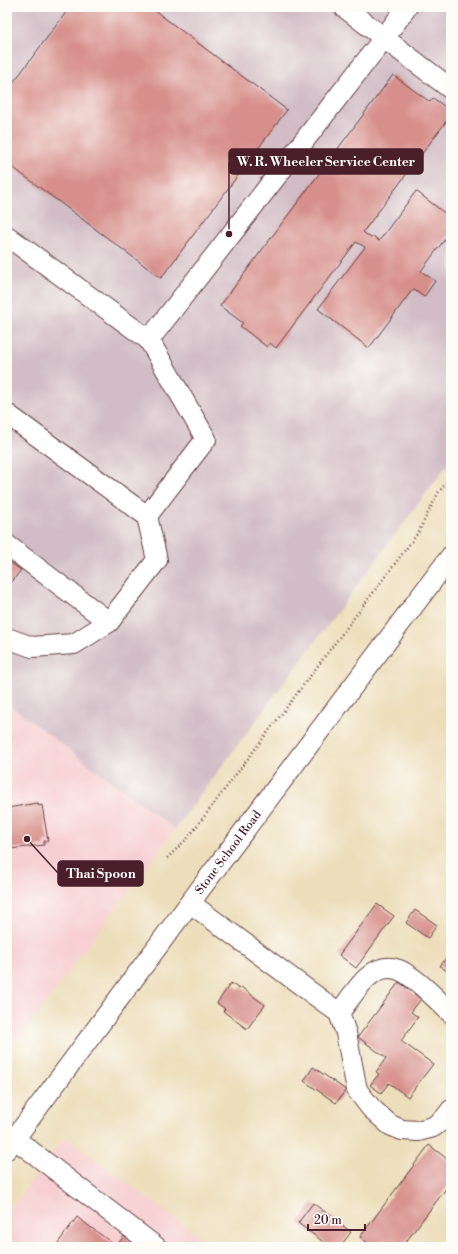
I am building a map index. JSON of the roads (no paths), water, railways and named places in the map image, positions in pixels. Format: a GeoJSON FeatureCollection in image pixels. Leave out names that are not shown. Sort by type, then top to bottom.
{"type":"FeatureCollection","features":[{"type":"Feature","properties":{"kind":"street"},"geometry":{"type":"LineString","coordinates":[[344,7],[451,89]]}},
{"type":"Feature","properties":{"kind":"street"},"geometry":{"type":"LineString","coordinates":[[149,340],[407,7]]}},
{"type":"Feature","properties":{"kind":"street"},"geometry":{"type":"LineString","coordinates":[[7,236],[149,340],[206,439],[147,516]]}},
{"type":"Feature","properties":{"kind":"street"},"geometry":{"type":"LineString","coordinates":[[7,414],[147,516],[157,560],[109,622],[74,644],[32,647],[7,638]]}},
{"type":"Feature","properties":{"kind":"street"},"geometry":{"type":"LineString","coordinates":[[7,545],[109,622]]}},
{"type":"Feature","properties":{"kind":"street","name":"Stone School Road"},"geometry":{"type":"LineString","coordinates":[[11,1144],[451,556]]}},
{"type":"Feature","properties":{"kind":"street"},"geometry":{"type":"LineString","coordinates":[[190,903],[340,1013],[346,1033],[357,1090],[371,1108],[390,1124],[402,1130],[418,1131],[433,1127],[445,1118],[451,1110]]}},
{"type":"Feature","properties":{"kind":"street"},"geometry":{"type":"LineString","coordinates":[[340,1013],[367,977],[379,970],[388,968],[398,969],[410,976],[451,1013]]}},
{"type":"Feature","properties":{"kind":"street"},"geometry":{"type":"LineString","coordinates":[[11,1144],[156,1247]]}},
{"type":"Feature","properties":{"kind":"place","name":"W. R. Wheeler Service Center"},"geometry":{"type":"Point","coordinates":[229,234]}},
{"type":"Feature","properties":{"kind":"place","name":"Thai Spoon"},"geometry":{"type":"Point","coordinates":[27,839]}}]}
